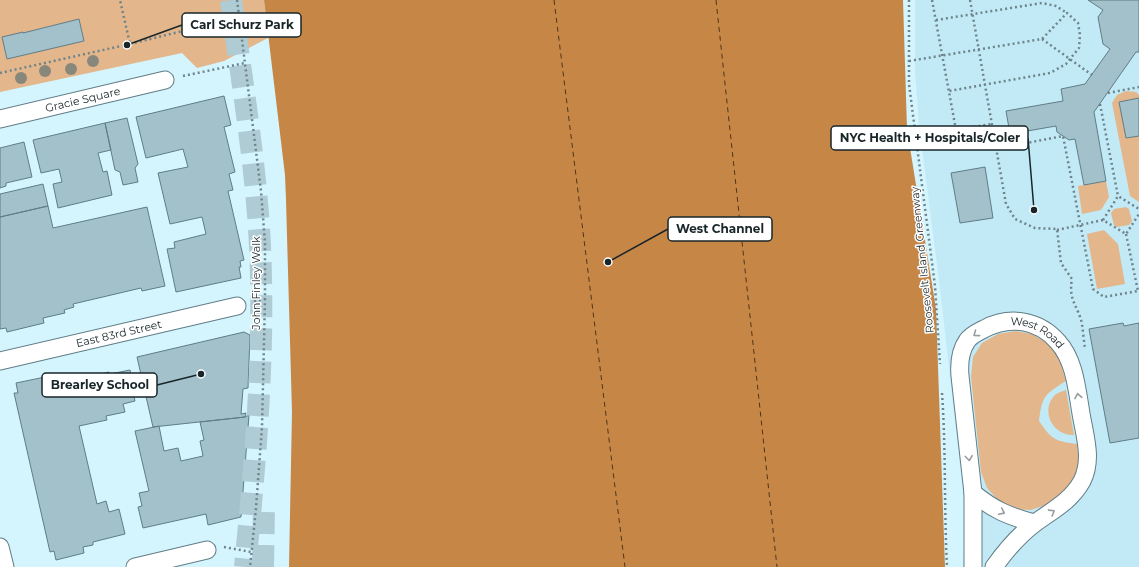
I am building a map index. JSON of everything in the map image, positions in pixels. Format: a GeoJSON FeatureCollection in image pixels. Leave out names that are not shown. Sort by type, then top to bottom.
{"type":"FeatureCollection","features":[{"type":"Feature","properties":{"kind":"street","name":"Gracie Square"},"geometry":{"type":"LineString","coordinates":[[0,119],[165,80]]}},
{"type":"Feature","properties":{"kind":"street","name":"East 83rd Street"},"geometry":{"type":"LineString","coordinates":[[0,361],[244,304]]}},
{"type":"Feature","properties":{"kind":"street","name":"West Road"},"geometry":{"type":"LineString","coordinates":[[974,567],[973,493],[960,376],[960,360],[964,346],[972,336],[990,326],[1012,321],[1026,322],[1047,332],[1058,342],[1067,355],[1073,370],[1088,451],[1088,463],[1086,472],[1078,488],[1067,501],[1034,524],[1009,547],[994,567]]}},
{"type":"Feature","properties":{"kind":"street"},"geometry":{"type":"LineString","coordinates":[[973,493],[1002,513],[1034,524]]}},
{"type":"Feature","properties":{"kind":"street"},"geometry":{"type":"LineString","coordinates":[[0,547],[4,567]]}},
{"type":"Feature","properties":{"kind":"street"},"geometry":{"type":"LineString","coordinates":[[135,567],[214,548]]}},
{"type":"Feature","properties":{"kind":"path"},"geometry":{"type":"LineString","coordinates":[[120,0],[130,44]]}},
{"type":"Feature","properties":{"kind":"path","name":"John Finley Walk"},"geometry":{"type":"LineString","coordinates":[[237,0],[262,191],[265,243],[262,427],[250,567]]}},
{"type":"Feature","properties":{"kind":"path","name":"Roosevelt Island Greenway"},"geometry":{"type":"LineString","coordinates":[[909,0],[910,84],[935,286],[940,371]]}},
{"type":"Feature","properties":{"kind":"path"},"geometry":{"type":"LineString","coordinates":[[932,0],[956,130],[991,124]]}},
{"type":"Feature","properties":{"kind":"path"},"geometry":{"type":"LineString","coordinates":[[970,0],[995,149],[1006,204],[1015,219],[1035,228],[1057,230],[1103,220],[1126,234]]}},
{"type":"Feature","properties":{"kind":"path"},"geometry":{"type":"LineString","coordinates":[[936,20],[1042,3],[1056,6],[1078,23],[1080,34],[1079,48],[1066,64],[1050,73],[949,91]]}},
{"type":"Feature","properties":{"kind":"path"},"geometry":{"type":"LineString","coordinates":[[909,61],[1042,39],[1066,13]]}},
{"type":"Feature","properties":{"kind":"path"},"geometry":{"type":"LineString","coordinates":[[0,73],[130,44],[239,17]]}},
{"type":"Feature","properties":{"kind":"path"},"geometry":{"type":"LineString","coordinates":[[1042,39],[1092,75]]}},
{"type":"Feature","properties":{"kind":"path"},"geometry":{"type":"LineString","coordinates":[[165,80],[245,63]]}},
{"type":"Feature","properties":{"kind":"path"},"geometry":{"type":"LineString","coordinates":[[1108,92],[1139,87]]}},
{"type":"Feature","properties":{"kind":"path"},"geometry":{"type":"LineString","coordinates":[[1100,104],[1118,196],[1103,220]]}},
{"type":"Feature","properties":{"kind":"path"},"geometry":{"type":"LineString","coordinates":[[995,149],[1063,136],[1093,289],[1104,297],[1138,291],[1126,234],[1139,214]]}},
{"type":"Feature","properties":{"kind":"path"},"geometry":{"type":"LineString","coordinates":[[1118,196],[1139,209]]}},
{"type":"Feature","properties":{"kind":"path"},"geometry":{"type":"LineString","coordinates":[[1057,230],[1061,262],[1072,279],[1070,289],[1073,304],[1082,323],[1086,353]]}},
{"type":"Feature","properties":{"kind":"path"},"geometry":{"type":"LineString","coordinates":[[244,304],[265,299]]}},
{"type":"Feature","properties":{"kind":"path"},"geometry":{"type":"LineString","coordinates":[[941,386],[944,425],[947,567]]}},
{"type":"Feature","properties":{"kind":"path"},"geometry":{"type":"LineString","coordinates":[[214,548],[251,552]]}},
{"type":"Feature","properties":{"kind":"shaded area"},"geometry":{"type":"Polygon","coordinates":[[[0,0],[264,0],[268,38],[224,61],[197,68],[182,53],[0,92],[0,0]]]}},
{"type":"Feature","properties":{"kind":"shaded area"},"geometry":{"type":"Polygon","coordinates":[[[264,0],[903,0],[907,129],[936,309],[945,567],[289,567],[292,412],[285,175],[264,0]]]}},
{"type":"Feature","properties":{"kind":"shaded area"},"geometry":{"type":"Polygon","coordinates":[[[915,0],[1139,0],[1139,567],[963,567],[966,518],[941,296],[919,124],[915,71],[915,0]]]}},
{"type":"Feature","properties":{"kind":"shaded area"},"geometry":{"type":"Polygon","coordinates":[[[1126,91],[1136,92],[1139,95],[1139,202],[1130,196],[1112,103],[1117,95],[1126,91]]]}},
{"type":"Feature","properties":{"kind":"shaded area"},"geometry":{"type":"Polygon","coordinates":[[[1106,181],[1109,197],[1101,210],[1082,214],[1078,186],[1106,181]]]}},
{"type":"Feature","properties":{"kind":"shaded area"},"geometry":{"type":"Polygon","coordinates":[[[1126,207],[1129,209],[1132,221],[1129,225],[1117,227],[1114,225],[1111,213],[1114,209],[1126,207]]]}},
{"type":"Feature","properties":{"kind":"shaded area"},"geometry":{"type":"Polygon","coordinates":[[[1104,230],[1118,244],[1125,284],[1097,289],[1087,234],[1104,230]]]}},
{"type":"Feature","properties":{"kind":"shaded area"},"geometry":{"type":"Polygon","coordinates":[[[1016,331],[1032,334],[1044,341],[1058,354],[1066,381],[1053,389],[1046,396],[1043,401],[1039,421],[1051,436],[1064,442],[1077,444],[1079,465],[1074,478],[1065,492],[1051,503],[1031,510],[1013,509],[998,500],[987,488],[981,472],[971,377],[973,357],[982,343],[998,334],[1016,331]]]}},
{"type":"Feature","properties":{"kind":"shaded area"},"geometry":{"type":"Polygon","coordinates":[[[1066,390],[1074,435],[1066,434],[1054,427],[1049,415],[1051,401],[1056,394],[1066,390]]]}},
{"type":"Feature","properties":{"kind":"building"},"geometry":{"type":"Polygon","coordinates":[[[1088,0],[1139,0],[1139,52],[1136,52],[1094,112],[1106,181],[1084,185],[1075,139],[1069,140],[1057,132],[1056,126],[1010,134],[1006,111],[1063,101],[1061,89],[1085,84],[1110,49],[1103,44],[1098,17],[1103,10],[1088,0]]]}},
{"type":"Feature","properties":{"kind":"building"},"geometry":{"type":"Polygon","coordinates":[[[79,19],[84,41],[7,59],[2,37],[79,19]]]}},
{"type":"Feature","properties":{"kind":"building"},"geometry":{"type":"Polygon","coordinates":[[[224,96],[231,125],[224,127],[235,172],[229,174],[233,190],[228,191],[244,260],[240,261],[241,267],[239,267],[241,278],[176,292],[167,249],[175,248],[174,242],[206,234],[202,217],[170,224],[158,173],[188,167],[183,149],[146,158],[136,117],[224,96]]]}},
{"type":"Feature","properties":{"kind":"building"},"geometry":{"type":"Polygon","coordinates":[[[1139,98],[1139,136],[1126,138],[1119,102],[1139,98]]]}},
{"type":"Feature","properties":{"kind":"building"},"geometry":{"type":"Polygon","coordinates":[[[127,118],[138,164],[135,168],[138,182],[123,185],[120,172],[115,170],[105,123],[127,118]]]}},
{"type":"Feature","properties":{"kind":"building"},"geometry":{"type":"Polygon","coordinates":[[[105,123],[111,150],[98,153],[103,172],[107,171],[112,195],[58,208],[53,184],[62,182],[59,169],[41,173],[33,140],[105,123]]]}},
{"type":"Feature","properties":{"kind":"building"},"geometry":{"type":"Polygon","coordinates":[[[24,142],[32,177],[6,183],[6,186],[0,188],[0,148],[24,142]]]}},
{"type":"Feature","properties":{"kind":"building"},"geometry":{"type":"Polygon","coordinates":[[[985,167],[993,218],[960,223],[951,173],[985,167]]]}},
{"type":"Feature","properties":{"kind":"building"},"geometry":{"type":"Polygon","coordinates":[[[43,184],[48,206],[0,217],[0,194],[43,184]]]}},
{"type":"Feature","properties":{"kind":"building"},"geometry":{"type":"Polygon","coordinates":[[[48,206],[53,228],[147,207],[165,286],[142,291],[141,288],[73,304],[74,307],[64,310],[65,313],[43,318],[44,323],[7,332],[6,328],[0,329],[0,217],[48,206]]]}},
{"type":"Feature","properties":{"kind":"building"},"geometry":{"type":"Polygon","coordinates":[[[1123,323],[1124,326],[1139,323],[1139,438],[1110,443],[1089,329],[1123,323]]]}},
{"type":"Feature","properties":{"kind":"building"},"geometry":{"type":"Polygon","coordinates":[[[244,332],[250,335],[248,388],[243,389],[241,414],[246,413],[245,417],[153,427],[137,357],[244,332]]]}},
{"type":"Feature","properties":{"kind":"building"},"geometry":{"type":"Polygon","coordinates":[[[130,370],[134,387],[132,388],[135,401],[123,404],[125,412],[106,416],[107,420],[79,426],[97,504],[106,501],[109,512],[119,509],[125,534],[93,542],[93,545],[83,547],[84,553],[56,560],[54,551],[50,552],[14,393],[18,393],[16,383],[45,377],[47,383],[58,380],[58,384],[109,372],[110,374],[130,370]]]}},
{"type":"Feature","properties":{"kind":"building"},"geometry":{"type":"Polygon","coordinates":[[[249,415],[241,517],[208,525],[206,514],[143,528],[138,507],[142,506],[139,493],[149,491],[135,431],[159,426],[164,451],[178,448],[181,461],[203,456],[200,441],[204,440],[200,422],[245,417],[249,415]]]}},
{"type":"Feature","properties":{"kind":"ferry route"},"geometry":{"type":"LineString","coordinates":[[554,0],[625,567]]}},
{"type":"Feature","properties":{"kind":"ferry route"},"geometry":{"type":"LineString","coordinates":[[716,0],[777,567]]}},
{"type":"Feature","properties":{"kind":"tunnel"},"geometry":{"type":"LineString","coordinates":[[231,0],[254,171],[261,270],[261,355],[259,398],[245,567]]}},
{"type":"Feature","properties":{"kind":"tunnel"},"geometry":{"type":"LineString","coordinates":[[263,567],[264,504]]}},
{"type":"Feature","properties":{"kind":"place","name":"Carl Schurz Park"},"geometry":{"type":"Point","coordinates":[127,45]}},
{"type":"Feature","properties":{"kind":"place","name":"NYC Health + Hospitals/Coler"},"geometry":{"type":"Point","coordinates":[1034,210]}},
{"type":"Feature","properties":{"kind":"place","name":"West Channel"},"geometry":{"type":"Point","coordinates":[608,262]}},
{"type":"Feature","properties":{"kind":"place","name":"Brearley School"},"geometry":{"type":"Point","coordinates":[201,374]}}]}
